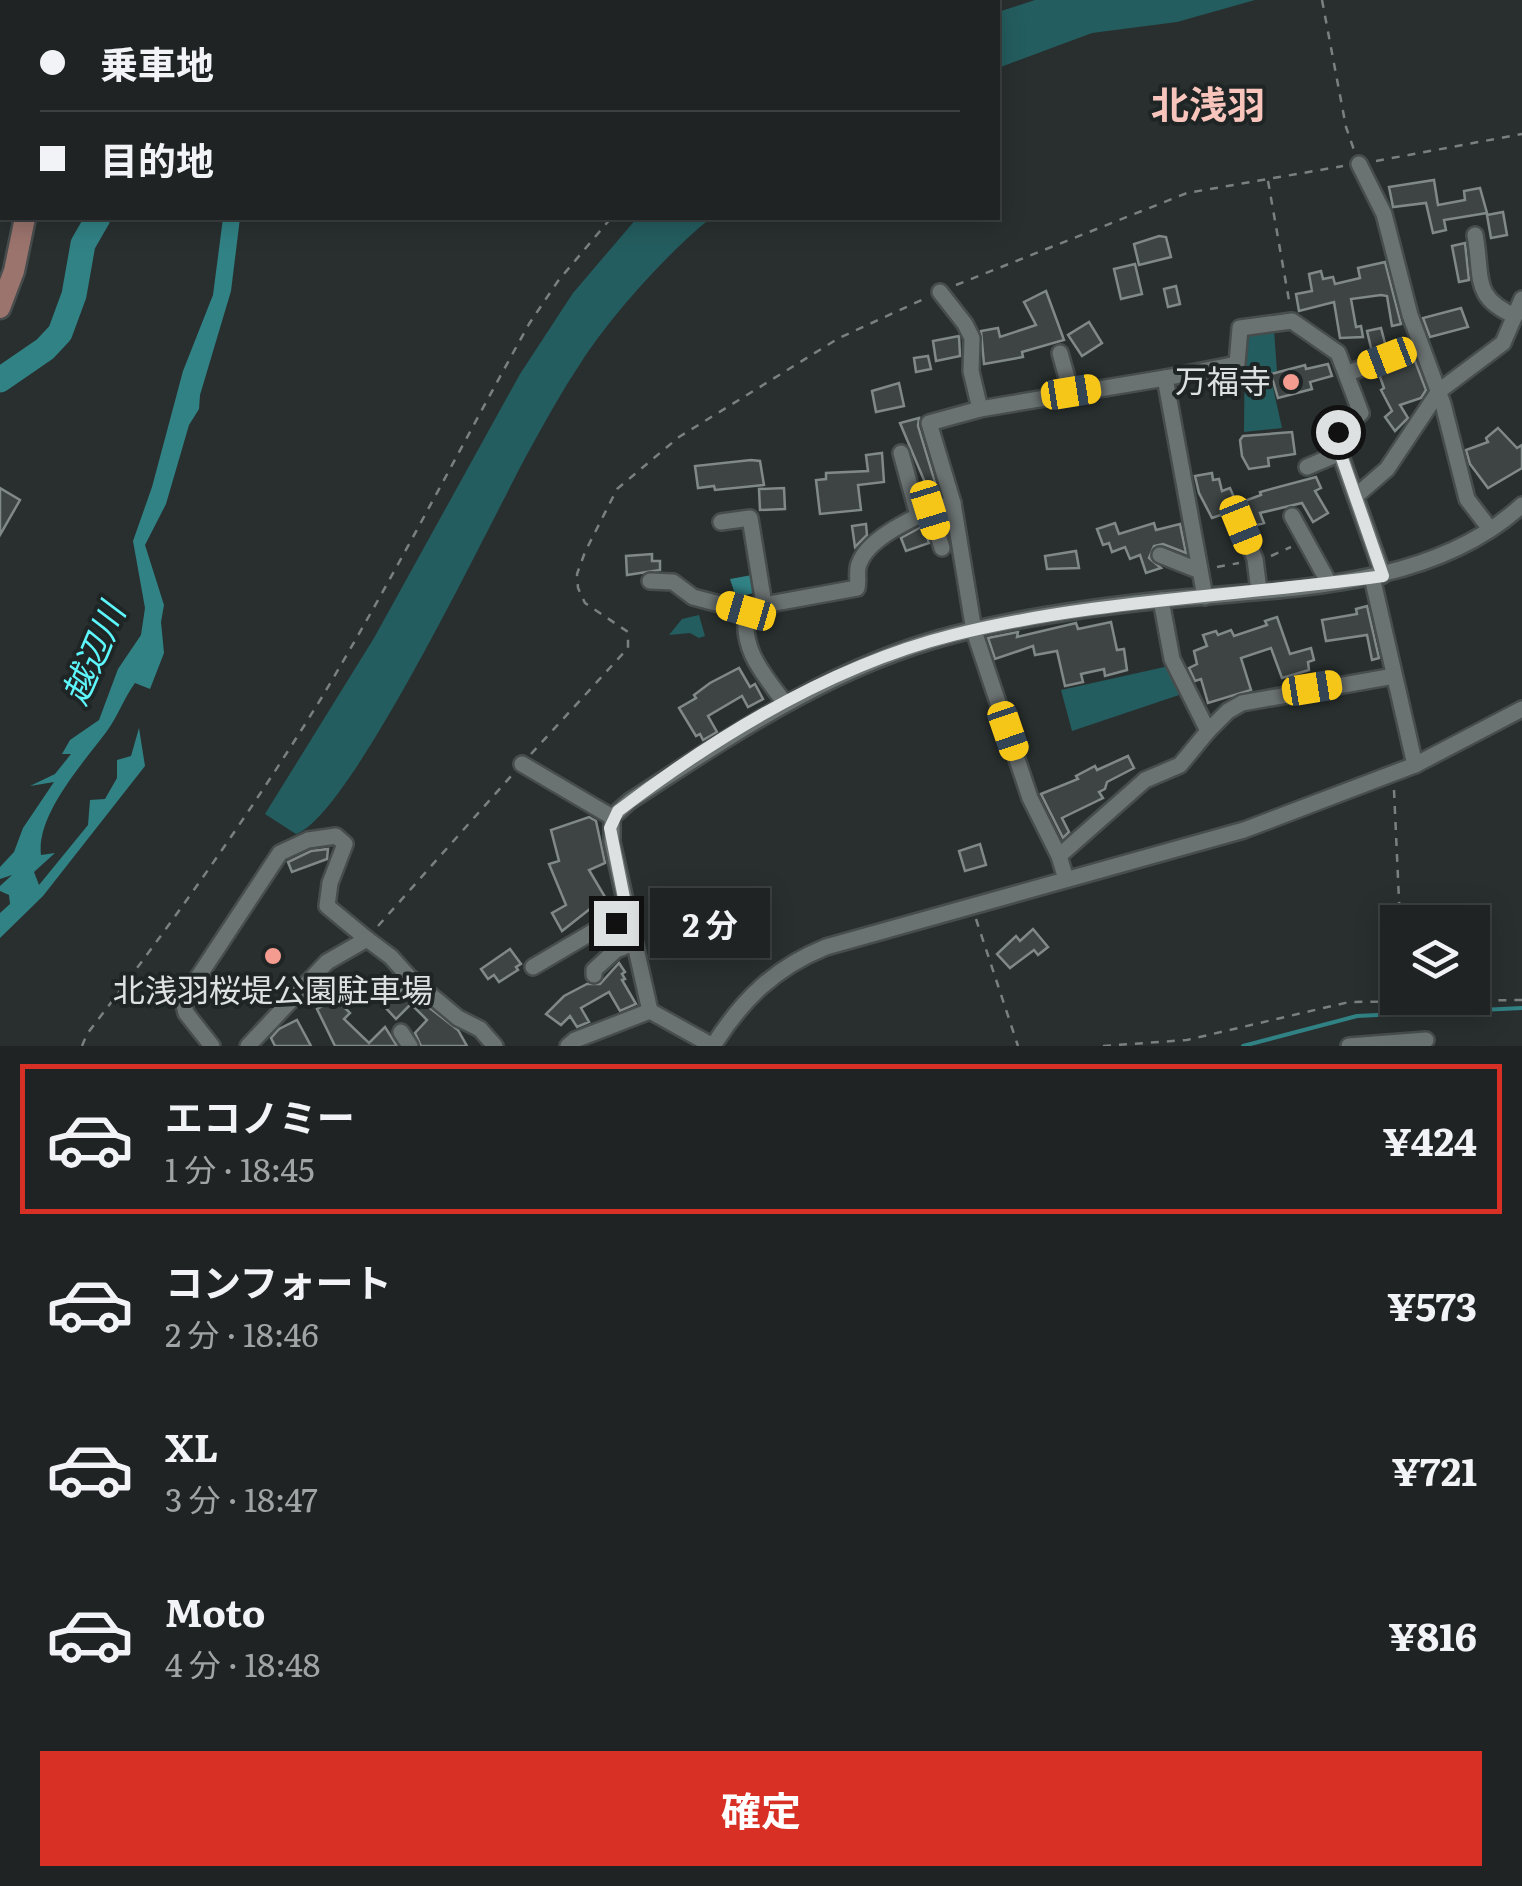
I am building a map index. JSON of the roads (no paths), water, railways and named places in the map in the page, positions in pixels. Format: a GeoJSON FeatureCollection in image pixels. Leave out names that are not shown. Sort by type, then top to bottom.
{"type":"FeatureCollection","features":[{"type":"Feature","properties":{"kind":"main road"},"geometry":{"type":"LineString","coordinates":[[0,308],[24,220]]}},
{"type":"Feature","properties":{"kind":"street"},"geometry":{"type":"LineString","coordinates":[[1360,164],[1384,214],[1420,348],[1439,391],[1467,499],[1490,528]]}},
{"type":"Feature","properties":{"kind":"street"},"geometry":{"type":"LineString","coordinates":[[1476,235],[1481,290],[1497,308],[1515,316]]}},
{"type":"Feature","properties":{"kind":"street"},"geometry":{"type":"LineString","coordinates":[[940,292],[972,338],[971,371],[980,410]]}},
{"type":"Feature","properties":{"kind":"street"},"geometry":{"type":"LineString","coordinates":[[1356,495],[1387,468],[1439,391],[1503,343],[1522,299]]}},
{"type":"Feature","properties":{"kind":"street"},"geometry":{"type":"LineString","coordinates":[[1066,880],[1059,856],[1030,798],[974,631],[954,503],[929,423],[1071,392],[1236,364],[1240,328],[1292,321],[1338,354],[1361,413],[1335,438],[1356,495],[1378,576],[1394,676],[1416,764]]}},
{"type":"Feature","properties":{"kind":"street"},"geometry":{"type":"LineString","coordinates":[[1348,373],[1420,348]]}},
{"type":"Feature","properties":{"kind":"street"},"geometry":{"type":"LineString","coordinates":[[1060,352],[1071,392]]}},
{"type":"Feature","properties":{"kind":"street"},"geometry":{"type":"LineString","coordinates":[[1165,378],[1204,598]]}},
{"type":"Feature","properties":{"kind":"street"},"geometry":{"type":"LineString","coordinates":[[901,453],[942,548]]}},
{"type":"Feature","properties":{"kind":"street"},"geometry":{"type":"LineString","coordinates":[[1308,467],[1340,453]]}},
{"type":"Feature","properties":{"kind":"street"},"geometry":{"type":"LineString","coordinates":[[650,580],[673,582],[693,596],[746,611],[764,604],[858,588],[859,563],[886,535],[924,512],[954,503]]}},
{"type":"Feature","properties":{"kind":"street"},"geometry":{"type":"LineString","coordinates":[[612,817],[784,703],[860,666],[974,631],[1161,600],[1378,576],[1449,550],[1522,506]]}},
{"type":"Feature","properties":{"kind":"street"},"geometry":{"type":"LineString","coordinates":[[1292,516],[1328,583]]}},
{"type":"Feature","properties":{"kind":"street"},"geometry":{"type":"LineString","coordinates":[[720,522],[750,518],[764,604]]}},
{"type":"Feature","properties":{"kind":"street"},"geometry":{"type":"LineString","coordinates":[[1241,525],[1254,559],[1259,591]]}},
{"type":"Feature","properties":{"kind":"street"},"geometry":{"type":"LineString","coordinates":[[1160,554],[1200,571]]}},
{"type":"Feature","properties":{"kind":"street"},"geometry":{"type":"LineString","coordinates":[[1161,600],[1172,659],[1208,730]]}},
{"type":"Feature","properties":{"kind":"street"},"geometry":{"type":"LineString","coordinates":[[746,611],[752,656],[784,703]]}},
{"type":"Feature","properties":{"kind":"street"},"geometry":{"type":"LineString","coordinates":[[1059,856],[1145,780],[1180,765],[1208,730],[1242,703],[1394,676]]}},
{"type":"Feature","properties":{"kind":"street"},"geometry":{"type":"LineString","coordinates":[[612,817],[612,842],[650,1011],[713,1046],[752,992],[801,957],[1244,830],[1416,764],[1522,709]]}},
{"type":"Feature","properties":{"kind":"street"},"geometry":{"type":"LineString","coordinates":[[522,764],[612,817]]}},
{"type":"Feature","properties":{"kind":"street"},"geometry":{"type":"LineString","coordinates":[[212,1046],[186,1013],[183,1000],[280,853],[308,840],[336,836],[345,844],[327,906],[458,1018],[480,1029],[495,1046]]}},
{"type":"Feature","properties":{"kind":"street"},"geometry":{"type":"LineString","coordinates":[[534,967],[606,924],[632,935]]}},
{"type":"Feature","properties":{"kind":"street"},"geometry":{"type":"LineString","coordinates":[[594,975],[594,970],[632,935]]}},
{"type":"Feature","properties":{"kind":"street"},"geometry":{"type":"LineString","coordinates":[[248,1046],[327,962],[367,940]]}},
{"type":"Feature","properties":{"kind":"street"},"geometry":{"type":"LineString","coordinates":[[568,1046],[650,1011]]}},
{"type":"Feature","properties":{"kind":"street"},"geometry":{"type":"LineString","coordinates":[[1349,1046],[1426,1040]]}},
{"type":"Feature","properties":{"kind":"waterway"},"geometry":{"type":"LineString","coordinates":[[0,380],[45,349],[60,333],[74,295],[83,244],[97,220]]}},
{"type":"Feature","properties":{"kind":"waterway"},"geometry":{"type":"LineString","coordinates":[[1243,1046],[1357,1016],[1522,1008]]}},
{"type":"Feature","properties":{"kind":"place","name":"万福寺"},"geometry":{"type":"Point","coordinates":[1291,382]}},
{"type":"Feature","properties":{"kind":"place","name":"北浅羽桜堤公園駐車場"},"geometry":{"type":"Point","coordinates":[273,956]}},
{"type":"Feature","properties":{"kind":"district","name":"北浅羽"},"geometry":{"type":"Point","coordinates":[1208,106]}},
{"type":"Feature","properties":{"kind":"water label","name":"越辺川"},"geometry":{"type":"Point","coordinates":[94,654]}}]}
